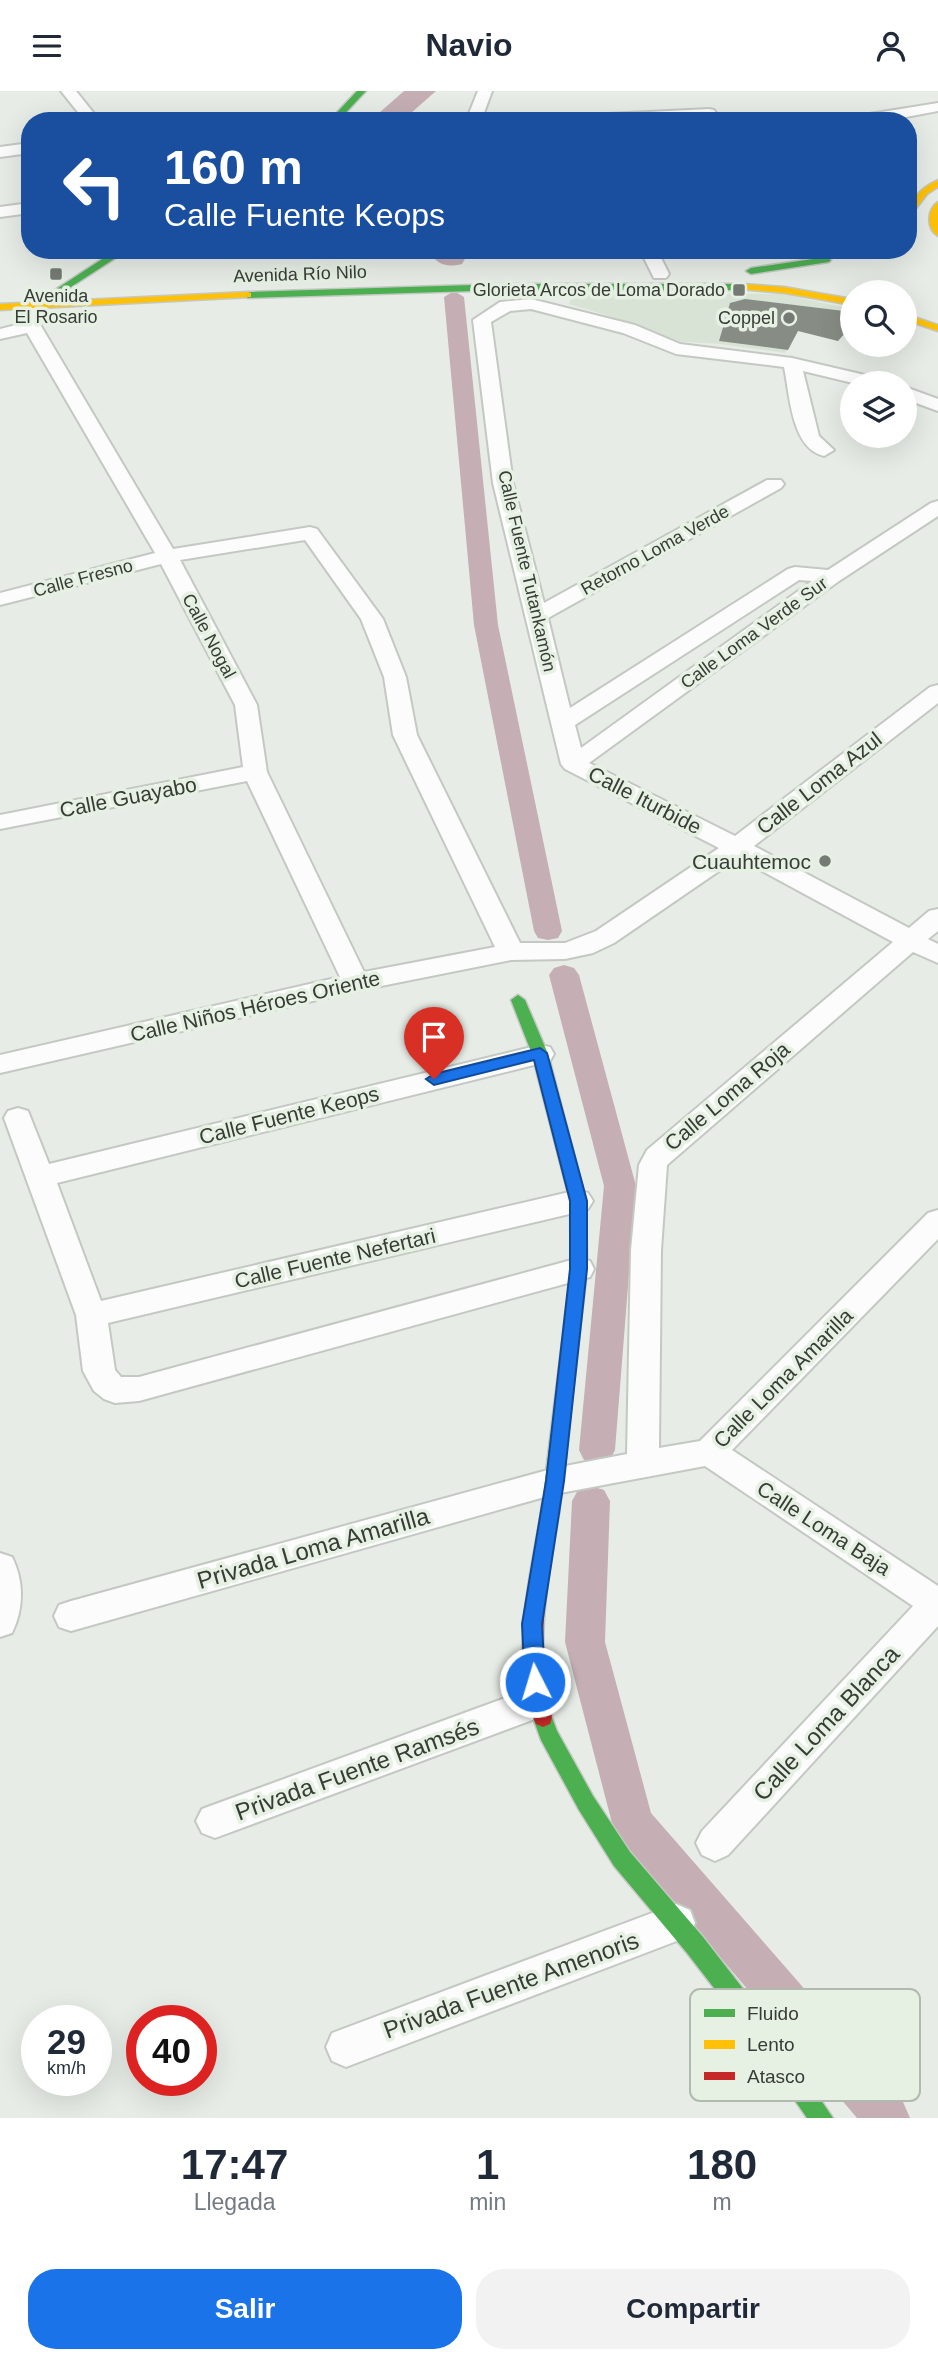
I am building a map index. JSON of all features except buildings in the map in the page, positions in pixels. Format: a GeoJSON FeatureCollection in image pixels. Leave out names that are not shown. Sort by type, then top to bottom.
{"type":"FeatureCollection","features":[{"type":"Feature","properties":{"kind":"main road"},"geometry":{"type":"LineString","coordinates":[[342,112],[362,91]]}},
{"type":"Feature","properties":{"kind":"main road"},"geometry":{"type":"LineString","coordinates":[[917,202],[924,192],[938,183]]}},
{"type":"Feature","properties":{"kind":"main road"},"geometry":{"type":"LineString","coordinates":[[934,241],[933,219],[938,205]]}},
{"type":"Feature","properties":{"kind":"main road"},"geometry":{"type":"LineString","coordinates":[[40,308],[110,259]]}},
{"type":"Feature","properties":{"kind":"main road"},"geometry":{"type":"LineString","coordinates":[[828,266],[834,290],[840,294]]}},
{"type":"Feature","properties":{"kind":"main road","name":"Avenida Río Nilo"},"geometry":{"type":"LineString","coordinates":[[0,294],[40,308],[308,280],[660,274],[828,266]]}},
{"type":"Feature","properties":{"kind":"main road","name":"Avenida Río Nilo"},"geometry":{"type":"LineString","coordinates":[[0,306],[40,308],[464,286],[753,286],[840,299]]}},
{"type":"Feature","properties":{"kind":"main road"},"geometry":{"type":"LineString","coordinates":[[917,316],[938,315]]}},
{"type":"Feature","properties":{"kind":"main road"},"geometry":{"type":"LineString","coordinates":[[917,320],[938,328]]}},
{"type":"Feature","properties":{"kind":"main road"},"geometry":{"type":"LineString","coordinates":[[518,1000],[540,1053],[578,1201],[579,1269],[555,1481],[532,1624],[538,1702],[548,1734],[586,1803],[622,1859],[729,1989]]}},
{"type":"Feature","properties":{"kind":"main road"},"geometry":{"type":"LineString","coordinates":[[809,2101],[821,2118]]}},
{"type":"Feature","properties":{"kind":"street"},"geometry":{"type":"LineString","coordinates":[[68,91],[86,112]]}},
{"type":"Feature","properties":{"kind":"street"},"geometry":{"type":"LineString","coordinates":[[477,112],[485,91]]}},
{"type":"Feature","properties":{"kind":"street"},"geometry":{"type":"LineString","coordinates":[[909,112],[938,107]]}},
{"type":"Feature","properties":{"kind":"street"},"geometry":{"type":"LineString","coordinates":[[0,152],[21,149]]}},
{"type":"Feature","properties":{"kind":"street"},"geometry":{"type":"LineString","coordinates":[[0,212],[21,209]]}},
{"type":"Feature","properties":{"kind":"street"},"geometry":{"type":"LineString","coordinates":[[652,259],[660,274]]}},
{"type":"Feature","properties":{"kind":"street","name":"Calle Fuente Tutankamón"},"geometry":{"type":"LineString","coordinates":[[573,764],[503,483],[495,409],[481,325],[487,315],[506,306],[531,305],[629,329],[676,348],[792,363]]}},
{"type":"Feature","properties":{"kind":"street"},"geometry":{"type":"LineString","coordinates":[[0,334],[40,308]]}},
{"type":"Feature","properties":{"kind":"street","name":"Calle Nogal"},"geometry":{"type":"LineString","coordinates":[[40,308],[246,705],[255,772],[356,982]]}},
{"type":"Feature","properties":{"kind":"street"},"geometry":{"type":"LineString","coordinates":[[792,363],[840,374]]}},
{"type":"Feature","properties":{"kind":"street"},"geometry":{"type":"LineString","coordinates":[[792,363],[814,400],[810,438],[824,450]]}},
{"type":"Feature","properties":{"kind":"street"},"geometry":{"type":"LineString","coordinates":[[814,400],[840,381]]}},
{"type":"Feature","properties":{"kind":"street"},"geometry":{"type":"LineString","coordinates":[[917,397],[938,405]]}},
{"type":"Feature","properties":{"kind":"street","name":"Retorno Loma Verde"},"geometry":{"type":"LineString","coordinates":[[536,616],[774,484]]}},
{"type":"Feature","properties":{"kind":"street","name":"Calle Loma Verde Sur"},"geometry":{"type":"LineString","coordinates":[[573,764],[832,577],[938,507]]}},
{"type":"Feature","properties":{"kind":"street","name":"Calle Fresno"},"geometry":{"type":"LineString","coordinates":[[0,599],[167,556],[310,533],[372,619],[395,677],[405,735],[510,952]]}},
{"type":"Feature","properties":{"kind":"street"},"geometry":{"type":"LineString","coordinates":[[563,723],[796,573],[832,577]]}},
{"type":"Feature","properties":{"kind":"street","name":"Calle Loma Azul"},"geometry":{"type":"LineString","coordinates":[[510,952],[565,951],[606,937],[737,847],[938,692]]}},
{"type":"Feature","properties":{"kind":"street","name":"Calle Iturbide"},"geometry":{"type":"LineString","coordinates":[[573,764],[737,847],[938,955]]}},
{"type":"Feature","properties":{"kind":"street","name":"Calle Guayabo"},"geometry":{"type":"LineString","coordinates":[[0,822],[255,772]]}},
{"type":"Feature","properties":{"kind":"street","name":"Calle Loma Roja"},"geometry":{"type":"LineString","coordinates":[[643,1465],[646,1250],[653,1165],[664,1149],[938,917]]}},
{"type":"Feature","properties":{"kind":"street","name":"Calle Niños Héroes Oriente"},"geometry":{"type":"LineString","coordinates":[[0,1064],[356,982],[510,952]]}},
{"type":"Feature","properties":{"kind":"street","name":"Calle Fuente Keops"},"geometry":{"type":"LineString","coordinates":[[38,1177],[540,1053]]}},
{"type":"Feature","properties":{"kind":"street"},"geometry":{"type":"LineString","coordinates":[[18,1118],[91,1315],[99,1371],[105,1382],[115,1390],[139,1389],[579,1269]]}},
{"type":"Feature","properties":{"kind":"street","name":"Calle Fuente Nefertari"},"geometry":{"type":"LineString","coordinates":[[91,1315],[578,1201]]}},
{"type":"Feature","properties":{"kind":"street","name":"Calle Loma Amarilla"},"geometry":{"type":"LineString","coordinates":[[555,1481],[709,1453],[938,1221]]}},
{"type":"Feature","properties":{"kind":"street","name":"Calle Loma Baja"},"geometry":{"type":"LineString","coordinates":[[709,1453],[938,1603]]}},
{"type":"Feature","properties":{"kind":"street","name":"Privada Loma Amarilla"},"geometry":{"type":"LineString","coordinates":[[71,1616],[555,1481]]}},
{"type":"Feature","properties":{"kind":"street"},"geometry":{"type":"LineString","coordinates":[[0,1567],[5,1589],[1,1621]]}},
{"type":"Feature","properties":{"kind":"street","name":"Calle Loma Blanca"},"geometry":{"type":"LineString","coordinates":[[715,1843],[938,1603]]}},
{"type":"Feature","properties":{"kind":"street","name":"Privada Fuente Ramsés"},"geometry":{"type":"LineString","coordinates":[[215,1821],[538,1702]]}},
{"type":"Feature","properties":{"kind":"street","name":"Privada Fuente Amenoris"},"geometry":{"type":"LineString","coordinates":[[346,2047],[676,1923]]}},
{"type":"Feature","properties":{"kind":"shaded area"},"geometry":{"type":"Polygon","coordinates":[[[573,292],[782,294],[840,306],[840,339],[838,341],[798,331],[785,353],[720,344],[670,341],[625,321],[569,304],[573,292]]]}},
{"type":"Feature","properties":{"kind":"waterway"},"geometry":{"type":"LineString","coordinates":[[395,112],[422,91]]}},
{"type":"Feature","properties":{"kind":"waterway"},"geometry":{"type":"LineString","coordinates":[[454,297],[486,625],[548,931]]}},
{"type":"Feature","properties":{"kind":"waterway"},"geometry":{"type":"LineString","coordinates":[[564,975],[620,1186],[597,1450]]}},
{"type":"Feature","properties":{"kind":"waterway"},"geometry":{"type":"LineString","coordinates":[[591,1501],[585,1642],[633,1823],[776,1989]]}},
{"type":"Feature","properties":{"kind":"waterway"},"geometry":{"type":"LineString","coordinates":[[872,2101],[887,2118]]}},
{"type":"Feature","properties":{"kind":"traffic: fast"},"geometry":{"type":"LineString","coordinates":[[342,112],[362,91]]}},
{"type":"Feature","properties":{"kind":"traffic: fast"},"geometry":{"type":"LineString","coordinates":[[37,305],[109,259]]}},
{"type":"Feature","properties":{"kind":"traffic: fast"},"geometry":{"type":"LineString","coordinates":[[751,271],[826,260]]}},
{"type":"Feature","properties":{"kind":"traffic: fast"},"geometry":{"type":"LineString","coordinates":[[248,295],[506,287],[742,287]]}},
{"type":"Feature","properties":{"kind":"traffic: fast"},"geometry":{"type":"LineString","coordinates":[[518,1000],[540,1054],[578,1201],[579,1269],[550,1513]]}},
{"type":"Feature","properties":{"kind":"traffic: fast"},"geometry":{"type":"LineString","coordinates":[[543,1718],[548,1734],[586,1803],[622,1859],[729,1989]]}},
{"type":"Feature","properties":{"kind":"traffic: fast"},"geometry":{"type":"LineString","coordinates":[[809,2101],[821,2118]]}},
{"type":"Feature","properties":{"kind":"traffic: slow"},"geometry":{"type":"LineString","coordinates":[[917,202],[924,192],[938,183]]}},
{"type":"Feature","properties":{"kind":"traffic: slow"},"geometry":{"type":"LineString","coordinates":[[938,205],[933,219],[938,233]]}},
{"type":"Feature","properties":{"kind":"traffic: slow"},"geometry":{"type":"LineString","coordinates":[[742,287],[784,290],[840,300]]}},
{"type":"Feature","properties":{"kind":"traffic: slow"},"geometry":{"type":"LineString","coordinates":[[0,307],[248,295]]}},
{"type":"Feature","properties":{"kind":"traffic: slow"},"geometry":{"type":"LineString","coordinates":[[917,321],[938,328]]}},
{"type":"Feature","properties":{"kind":"traffic: jam"},"geometry":{"type":"LineString","coordinates":[[543,1718],[537,1692],[533,1641],[537,1590],[550,1513]]}},
{"type":"Feature","properties":{"kind":"place","name":"Avenida El Rosario"},"geometry":{"type":"Point","coordinates":[56,274]}},
{"type":"Feature","properties":{"kind":"place","name":"Glorieta Arcos de Loma Dorado"},"geometry":{"type":"Point","coordinates":[739,290]}},
{"type":"Feature","properties":{"kind":"place","name":"Coppel"},"geometry":{"type":"Point","coordinates":[789,318]}},
{"type":"Feature","properties":{"kind":"place","name":"Cuauhtemoc"},"geometry":{"type":"Point","coordinates":[825,861]}},
{"type":"Feature","properties":{"kind":"route"},"geometry":{"type":"LineString","coordinates":[[434,1079],[540,1053],[578,1201],[579,1269],[555,1481],[532,1624],[535,1682]]}}]}
